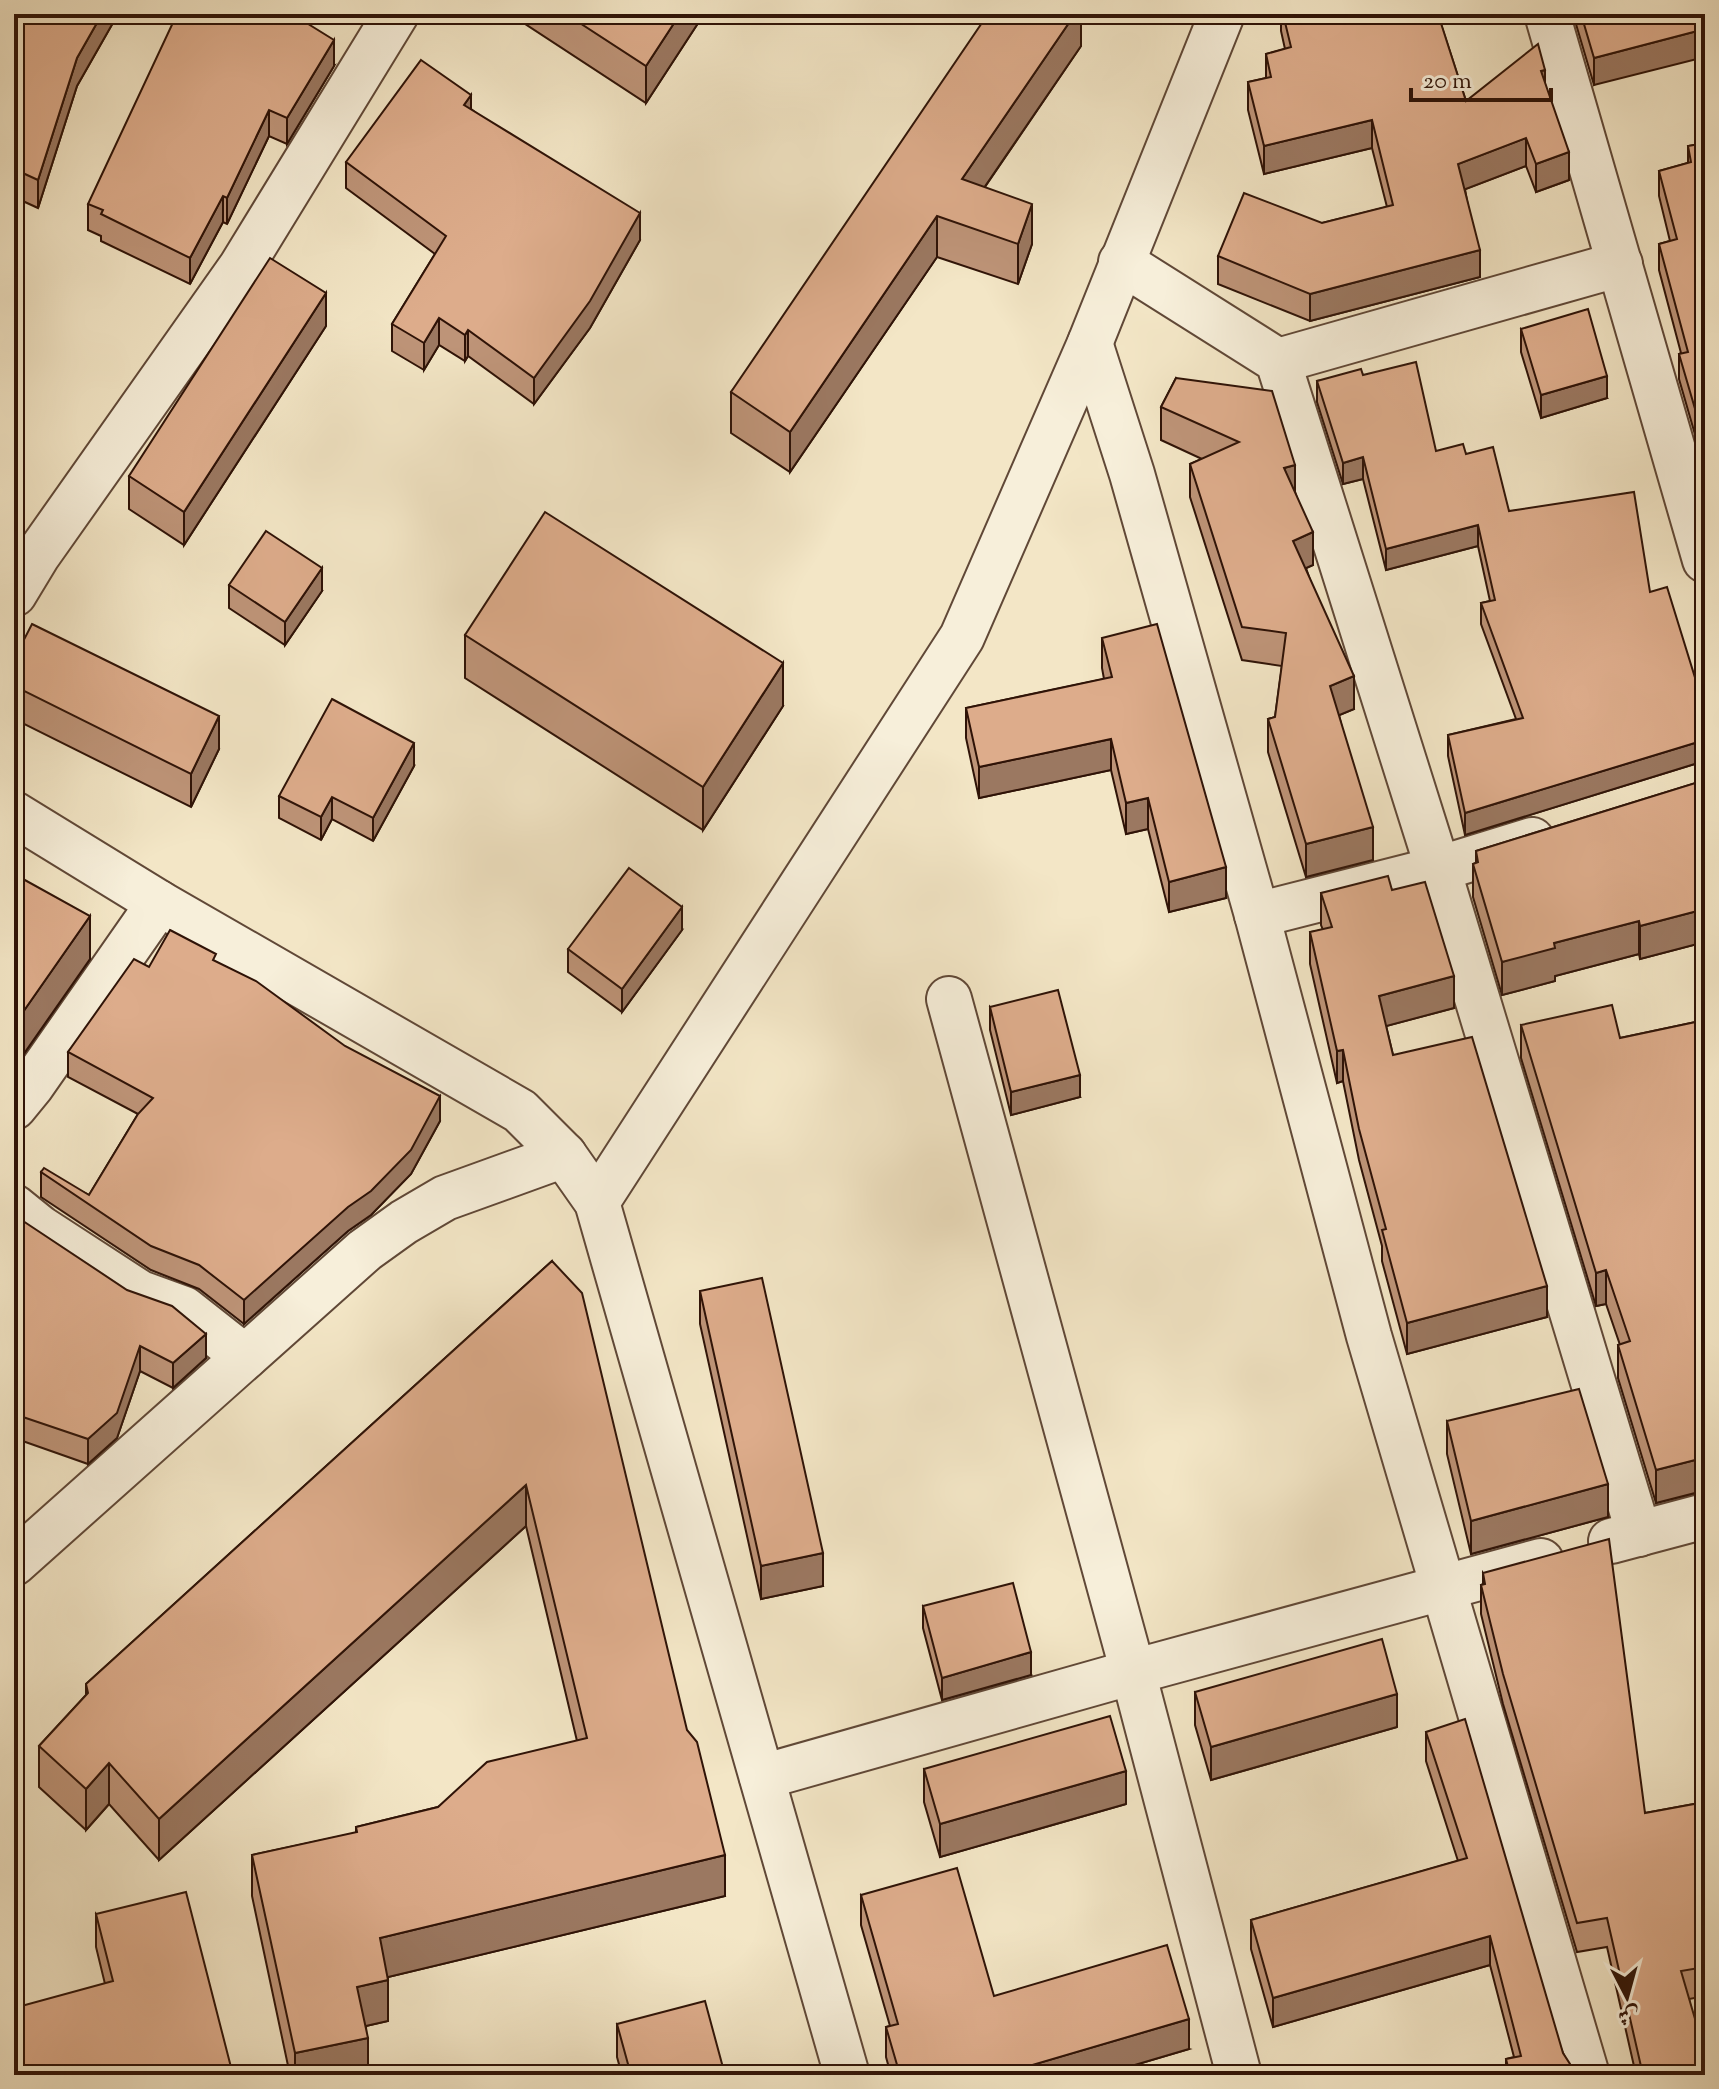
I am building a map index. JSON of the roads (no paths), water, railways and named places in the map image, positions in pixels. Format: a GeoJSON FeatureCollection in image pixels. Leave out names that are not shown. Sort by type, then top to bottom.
{"type":"FeatureCollection","features":[{"type":"Feature","properties":{"kind":"street"},"geometry":{"type":"LineString","coordinates":[[14,594],[37,556],[241,267],[396,14]]}},
{"type":"Feature","properties":{"kind":"street"},"geometry":{"type":"LineString","coordinates":[[597,1202],[962,637],[1090,343],[1222,14]]}},
{"type":"Feature","properties":{"kind":"street"},"geometry":{"type":"LineString","coordinates":[[1547,14],[1705,560]]}},
{"type":"Feature","properties":{"kind":"street"},"geometry":{"type":"LineString","coordinates":[[1121,262],[1278,361],[1438,869],[1639,1534]]}},
{"type":"Feature","properties":{"kind":"street"},"geometry":{"type":"LineString","coordinates":[[1278,361],[1620,264]]}},
{"type":"Feature","properties":{"kind":"street"},"geometry":{"type":"LineString","coordinates":[[1090,343],[1132,474],[1257,915],[1369,1336],[1587,2075]]}},
{"type":"Feature","properties":{"kind":"street"},"geometry":{"type":"LineString","coordinates":[[14,814],[159,903],[520,1111],[564,1155],[597,1202],[847,2075]]}},
{"type":"Feature","properties":{"kind":"street"},"geometry":{"type":"LineString","coordinates":[[1257,915],[1438,869],[1572,828]]}},
{"type":"Feature","properties":{"kind":"street"},"geometry":{"type":"LineString","coordinates":[[14,1107],[159,903]]}},
{"type":"Feature","properties":{"kind":"street"},"geometry":{"type":"LineString","coordinates":[[949,999],[1133,1672],[1239,2075]]}},
{"type":"Feature","properties":{"kind":"street"},"geometry":{"type":"LineString","coordinates":[[14,1563],[365,1250],[445,1198],[564,1155]]}},
{"type":"Feature","properties":{"kind":"street"},"geometry":{"type":"LineString","coordinates":[[14,1207],[40,1228],[140,1293],[184,1309],[245,1357]]}},
{"type":"Feature","properties":{"kind":"street"},"geometry":{"type":"LineString","coordinates":[[762,1777],[1705,1516]]}}]}
